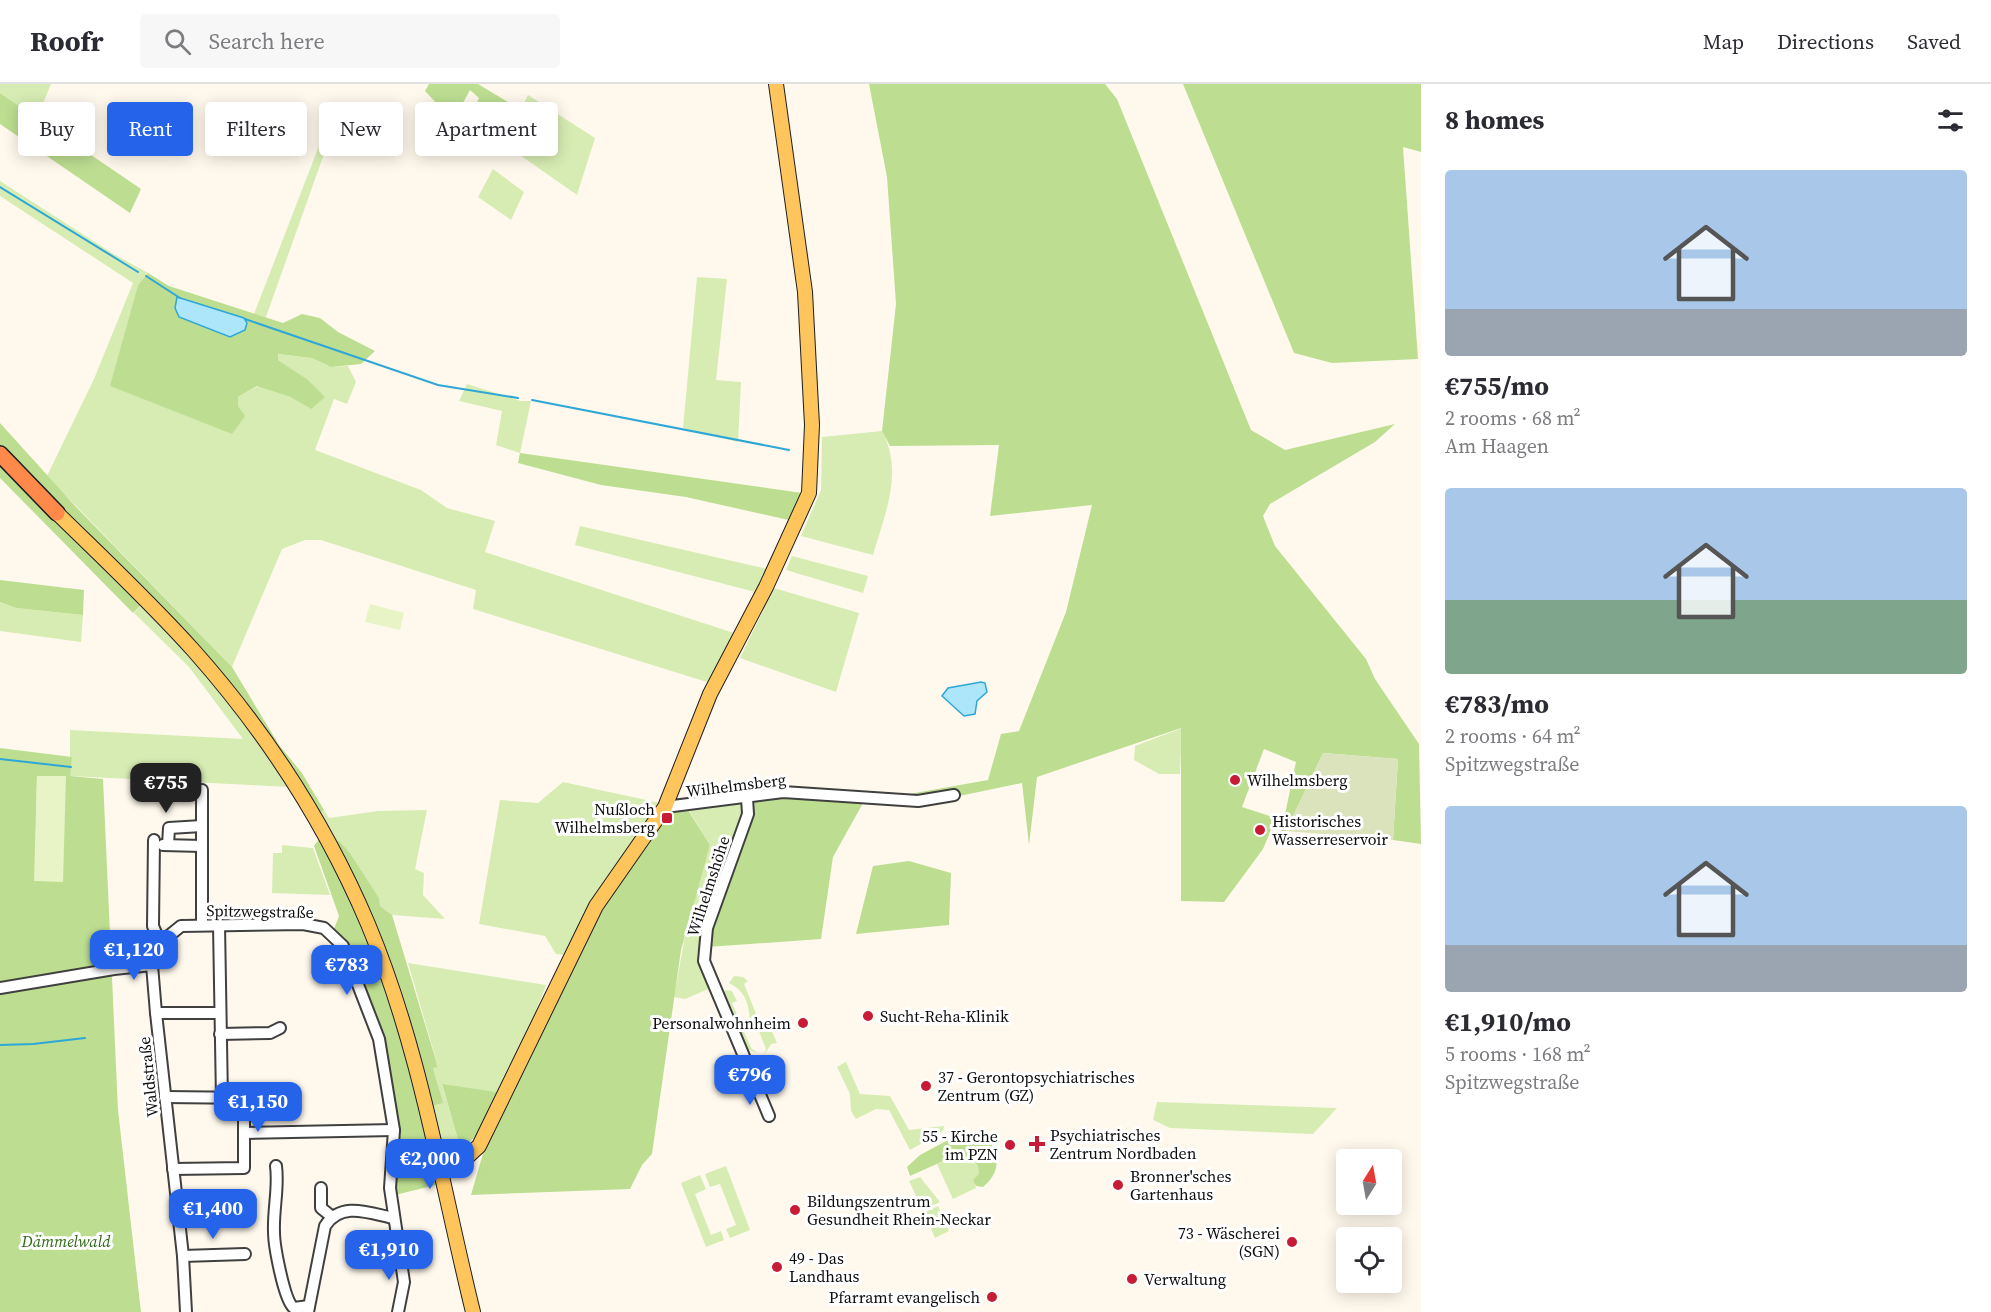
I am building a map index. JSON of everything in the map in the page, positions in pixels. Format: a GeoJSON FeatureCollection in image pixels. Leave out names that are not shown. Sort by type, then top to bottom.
{"type":"FeatureCollection","features":[{"type":"Feature","properties":{"kind":"highway"},"geometry":{"type":"LineString","coordinates":[[0,454],[57,513]]}},
{"type":"Feature","properties":{"kind":"main road"},"geometry":{"type":"LineString","coordinates":[[441,1164],[466,1158],[479,1146],[596,906],[664,807],[710,694],[770,578],[808,493],[812,425],[805,292],[776,84]]}},
{"type":"Feature","properties":{"kind":"main road"},"geometry":{"type":"LineString","coordinates":[[57,513],[194,651],[235,701],[273,754],[309,811],[356,898],[368,925],[415,1063],[441,1164],[473,1312]]}},
{"type":"Feature","properties":{"kind":"street"},"geometry":{"type":"LineString","coordinates":[[202,790],[202,924]]}},
{"type":"Feature","properties":{"kind":"street","name":"Wilhelmsberg"},"geometry":{"type":"LineString","coordinates":[[664,807],[783,792],[918,801],[954,795]]}},
{"type":"Feature","properties":{"kind":"street","name":"Wilhelmshöhe"},"geometry":{"type":"LineString","coordinates":[[747,798],[748,814],[715,902],[704,940],[704,961],[769,1116]]}},
{"type":"Feature","properties":{"kind":"street"},"geometry":{"type":"LineString","coordinates":[[168,845],[169,828],[202,826]]}},
{"type":"Feature","properties":{"kind":"street"},"geometry":{"type":"LineString","coordinates":[[160,943],[153,926],[153,843],[202,846]]}},
{"type":"Feature","properties":{"kind":"street","name":"Spitzwegstraße"},"geometry":{"type":"LineString","coordinates":[[160,943],[181,926],[315,924],[336,937],[343,946],[379,1039],[394,1130],[390,1175],[393,1218],[404,1274],[398,1312]]}},
{"type":"Feature","properties":{"kind":"street"},"geometry":{"type":"LineString","coordinates":[[219,925],[222,1099]]}},
{"type":"Feature","properties":{"kind":"street","name":"Waldstraße"},"geometry":{"type":"LineString","coordinates":[[160,943],[152,966],[183,1256],[186,1312]]}},
{"type":"Feature","properties":{"kind":"street"},"geometry":{"type":"LineString","coordinates":[[0,988],[114,969],[152,966]]}},
{"type":"Feature","properties":{"kind":"street"},"geometry":{"type":"LineString","coordinates":[[156,1013],[220,1013]]}},
{"type":"Feature","properties":{"kind":"street"},"geometry":{"type":"LineString","coordinates":[[220,1034],[270,1033],[280,1028]]}},
{"type":"Feature","properties":{"kind":"street"},"geometry":{"type":"LineString","coordinates":[[165,1097],[222,1099],[292,1095]]}},
{"type":"Feature","properties":{"kind":"street"},"geometry":{"type":"LineString","coordinates":[[173,1169],[244,1168],[244,1098]]}},
{"type":"Feature","properties":{"kind":"street"},"geometry":{"type":"LineString","coordinates":[[244,1133],[394,1130]]}},
{"type":"Feature","properties":{"kind":"street"},"geometry":{"type":"LineString","coordinates":[[276,1166],[278,1178],[273,1234],[287,1299],[294,1308],[309,1309],[324,1226],[331,1216],[349,1210],[393,1218]]}},
{"type":"Feature","properties":{"kind":"street"},"geometry":{"type":"LineString","coordinates":[[321,1188],[321,1208],[331,1216]]}},
{"type":"Feature","properties":{"kind":"street"},"geometry":{"type":"LineString","coordinates":[[183,1256],[245,1254]]}},
{"type":"Feature","properties":{"kind":"green space"},"geometry":{"type":"Polygon","coordinates":[[[0,84],[51,84],[44,102],[18,102],[18,105],[0,93],[0,84]]]}},
{"type":"Feature","properties":{"kind":"green space"},"geometry":{"type":"Polygon","coordinates":[[[429,84],[478,84],[508,102],[477,102],[479,98],[470,90],[463,102],[435,102],[425,91],[429,84]]]}},
{"type":"Feature","properties":{"kind":"green space"},"geometry":{"type":"Polygon","coordinates":[[[869,84],[1105,84],[1117,99],[1251,430],[1285,450],[1395,424],[1375,442],[1270,504],[1263,516],[1275,546],[1366,659],[1375,679],[1419,744],[1421,844],[1393,840],[1398,759],[1323,753],[1286,831],[1281,833],[1296,762],[1264,749],[1242,807],[1276,818],[1263,849],[1224,902],[1181,901],[1181,728],[1037,777],[1029,845],[1022,783],[945,799],[935,804],[863,803],[833,857],[821,939],[707,947],[711,923],[755,804],[747,794],[779,788],[909,794],[988,780],[1001,734],[1019,731],[1066,612],[1092,505],[990,516],[999,445],[890,446],[882,431],[896,304],[887,177],[869,84]]]}},
{"type":"Feature","properties":{"kind":"green space"},"geometry":{"type":"Polygon","coordinates":[[[1183,84],[1421,84],[1421,152],[1403,147],[1418,359],[1332,363],[1294,353],[1183,84]]]}},
{"type":"Feature","properties":{"kind":"green space"},"geometry":{"type":"Polygon","coordinates":[[[0,93],[18,105],[18,136],[0,124],[0,93]]]}},
{"type":"Feature","properties":{"kind":"green space"},"geometry":{"type":"Polygon","coordinates":[[[528,95],[539,102],[525,102],[528,95]]]}},
{"type":"Feature","properties":{"kind":"green space"},"geometry":{"type":"Polygon","coordinates":[[[558,114],[595,138],[577,195],[521,156],[558,156],[558,114]]]}},
{"type":"Feature","properties":{"kind":"green space"},"geometry":{"type":"Polygon","coordinates":[[[319,146],[319,156],[323,156],[266,317],[254,314],[319,146]]]}},
{"type":"Feature","properties":{"kind":"green space"},"geometry":{"type":"Polygon","coordinates":[[[47,156],[93,156],[141,189],[130,213],[47,156]]]}},
{"type":"Feature","properties":{"kind":"green space"},"geometry":{"type":"Polygon","coordinates":[[[493,169],[524,192],[511,220],[478,197],[493,169]]]}},
{"type":"Feature","properties":{"kind":"green space"},"geometry":{"type":"Polygon","coordinates":[[[0,181],[112,253],[148,273],[138,285],[111,386],[232,433],[238,397],[258,386],[290,397],[311,409],[307,379],[278,360],[277,354],[312,358],[331,367],[348,366],[356,382],[347,404],[334,399],[315,450],[421,490],[447,508],[495,521],[485,552],[734,633],[710,683],[473,609],[476,590],[321,540],[305,540],[282,549],[232,667],[47,476],[94,379],[133,283],[0,196],[0,181]]]}},
{"type":"Feature","properties":{"kind":"green space"},"geometry":{"type":"Polygon","coordinates":[[[148,273],[169,286],[283,323],[302,314],[320,318],[338,332],[375,351],[361,364],[331,367],[312,358],[278,354],[278,360],[307,379],[325,397],[311,409],[290,397],[257,386],[238,397],[238,406],[245,416],[232,434],[110,386],[138,285],[148,273]]]}},
{"type":"Feature","properties":{"kind":"green space"},"geometry":{"type":"Polygon","coordinates":[[[697,277],[727,279],[716,380],[741,382],[738,442],[683,428],[697,277]]]}},
{"type":"Feature","properties":{"kind":"green space"},"geometry":{"type":"Polygon","coordinates":[[[467,384],[521,401],[531,401],[520,453],[496,445],[502,411],[459,401],[467,384]]]}},
{"type":"Feature","properties":{"kind":"green space"},"geometry":{"type":"Polygon","coordinates":[[[0,423],[77,508],[232,667],[279,745],[302,773],[324,810],[318,813],[278,753],[0,446],[0,423]]]}},
{"type":"Feature","properties":{"kind":"green space"},"geometry":{"type":"Polygon","coordinates":[[[882,431],[892,462],[892,477],[887,508],[873,555],[801,536],[821,490],[822,437],[882,431]]]}},
{"type":"Feature","properties":{"kind":"green space"},"geometry":{"type":"Polygon","coordinates":[[[520,453],[802,493],[793,521],[686,497],[601,485],[518,463],[520,453]]]}},
{"type":"Feature","properties":{"kind":"green space"},"geometry":{"type":"Polygon","coordinates":[[[0,463],[142,604],[133,613],[0,478],[0,463]]]}},
{"type":"Feature","properties":{"kind":"green space"},"geometry":{"type":"Polygon","coordinates":[[[580,526],[767,569],[755,592],[575,545],[580,526]]]}},
{"type":"Feature","properties":{"kind":"green space"},"geometry":{"type":"Polygon","coordinates":[[[792,556],[868,576],[863,593],[786,570],[792,556]]]}},
{"type":"Feature","properties":{"kind":"green space"},"geometry":{"type":"Polygon","coordinates":[[[0,580],[84,590],[83,615],[16,608],[0,602],[0,580]]]}},
{"type":"Feature","properties":{"kind":"green space"},"geometry":{"type":"Polygon","coordinates":[[[774,588],[859,613],[836,692],[740,658],[774,588]]]}},
{"type":"Feature","properties":{"kind":"green space"},"geometry":{"type":"Polygon","coordinates":[[[0,602],[16,608],[83,615],[81,642],[0,631],[0,602]]]}},
{"type":"Feature","properties":{"kind":"green space"},"geometry":{"type":"Polygon","coordinates":[[[142,604],[224,695],[289,787],[70,776],[70,730],[243,739],[189,667],[134,613],[142,604]]]}},
{"type":"Feature","properties":{"kind":"green space"},"geometry":{"type":"Polygon","coordinates":[[[370,604],[404,613],[400,630],[365,622],[370,604]]]}},
{"type":"Feature","properties":{"kind":"green space"},"geometry":{"type":"Polygon","coordinates":[[[1182,728],[1180,774],[1159,774],[1134,760],[1135,746],[1182,728]]]}},
{"type":"Feature","properties":{"kind":"green space","name":"Dämmelwald"},"geometry":{"type":"Polygon","coordinates":[[[0,748],[72,757],[70,776],[103,779],[118,1110],[141,1312],[0,1312],[0,748]],[[37,776],[35,881],[66,776],[37,776]]]}},
{"type":"Feature","properties":{"kind":"green space"},"geometry":{"type":"Polygon","coordinates":[[[1323,753],[1398,759],[1393,840],[1286,831],[1323,753]]]}},
{"type":"Feature","properties":{"kind":"green space"},"geometry":{"type":"Polygon","coordinates":[[[37,776],[66,776],[63,882],[34,881],[37,776]]]}},
{"type":"Feature","properties":{"kind":"green space"},"geometry":{"type":"Polygon","coordinates":[[[563,782],[660,803],[566,955],[556,954],[545,936],[479,924],[500,800],[538,803],[563,782]]]}},
{"type":"Feature","properties":{"kind":"green space"},"geometry":{"type":"Polygon","coordinates":[[[747,794],[755,804],[711,923],[707,947],[718,985],[685,999],[674,997],[689,914],[710,845],[684,802],[747,794]]]}},
{"type":"Feature","properties":{"kind":"green space"},"geometry":{"type":"Polygon","coordinates":[[[324,810],[329,818],[378,811],[427,810],[415,869],[424,873],[423,895],[445,919],[392,915],[380,906],[379,898],[350,853],[339,842],[334,844],[318,813],[324,810]]]}},
{"type":"Feature","properties":{"kind":"green space"},"geometry":{"type":"Polygon","coordinates":[[[672,810],[688,810],[710,845],[681,950],[652,1154],[642,1165],[630,1189],[471,1195],[484,1150],[567,978],[605,906],[672,810]]]}},
{"type":"Feature","properties":{"kind":"green space"},"geometry":{"type":"Polygon","coordinates":[[[320,838],[364,930],[397,1017],[440,1184],[395,1195],[397,1119],[390,1068],[375,1012],[355,960],[344,940],[334,929],[339,916],[314,846],[320,838]]]}},
{"type":"Feature","properties":{"kind":"green space"},"geometry":{"type":"Polygon","coordinates":[[[339,841],[350,853],[379,898],[380,906],[392,915],[438,1067],[433,1068],[443,1103],[431,1106],[334,844],[339,841]]]}},
{"type":"Feature","properties":{"kind":"green space"},"geometry":{"type":"Polygon","coordinates":[[[282,845],[313,848],[330,895],[272,893],[273,853],[282,853],[282,845]]]}},
{"type":"Feature","properties":{"kind":"green space"},"geometry":{"type":"Polygon","coordinates":[[[909,861],[951,873],[949,925],[856,934],[873,866],[909,861]]]}},
{"type":"Feature","properties":{"kind":"green space"},"geometry":{"type":"Polygon","coordinates":[[[408,963],[546,985],[521,1052],[497,1092],[442,1085],[461,1150],[452,1152],[441,1146],[431,1106],[438,1084],[432,1067],[438,1066],[408,963]]]}},
{"type":"Feature","properties":{"kind":"green space"},"geometry":{"type":"Polygon","coordinates":[[[734,976],[743,977],[748,981],[744,984],[759,1021],[767,1020],[777,1043],[771,1044],[764,1055],[766,1049],[755,1021],[750,1023],[746,1000],[740,991],[729,983],[734,976]]]}},
{"type":"Feature","properties":{"kind":"green space"},"geometry":{"type":"Polygon","coordinates":[[[726,990],[732,991],[737,1001],[732,1003],[739,1019],[747,1026],[742,1028],[752,1049],[758,1053],[748,1050],[740,1031],[734,1029],[732,1025],[736,1022],[730,1006],[724,1005],[721,995],[726,990]]]}},
{"type":"Feature","properties":{"kind":"green space"},"geometry":{"type":"Polygon","coordinates":[[[751,1055],[760,1058],[767,1073],[766,1084],[763,1084],[751,1055]]]}},
{"type":"Feature","properties":{"kind":"green space"},"geometry":{"type":"Polygon","coordinates":[[[849,1060],[846,1062],[860,1094],[890,1096],[909,1130],[944,1126],[943,1131],[910,1150],[889,1110],[876,1109],[856,1119],[851,1111],[850,1094],[837,1067],[849,1060]]]}},
{"type":"Feature","properties":{"kind":"green space"},"geometry":{"type":"Polygon","coordinates":[[[442,1084],[497,1092],[498,1096],[482,1125],[473,1139],[461,1150],[442,1084]]]}},
{"type":"Feature","properties":{"kind":"green space"},"geometry":{"type":"Polygon","coordinates":[[[1157,1102],[1337,1108],[1313,1134],[1170,1128],[1153,1120],[1157,1102]]]}},
{"type":"Feature","properties":{"kind":"green space"},"geometry":{"type":"Polygon","coordinates":[[[948,1140],[989,1140],[995,1153],[996,1165],[989,1182],[983,1187],[976,1186],[973,1180],[979,1174],[978,1166],[972,1160],[965,1160],[961,1153],[910,1176],[907,1167],[920,1155],[948,1140]]]}},
{"type":"Feature","properties":{"kind":"green space"},"geometry":{"type":"Polygon","coordinates":[[[961,1153],[978,1166],[979,1174],[974,1180],[976,1188],[953,1199],[937,1164],[961,1153]]]}},
{"type":"Feature","properties":{"kind":"green space"},"geometry":{"type":"Polygon","coordinates":[[[726,1166],[750,1230],[730,1238],[726,1229],[736,1225],[720,1184],[710,1187],[705,1174],[726,1166]]]}},
{"type":"Feature","properties":{"kind":"green space"},"geometry":{"type":"Polygon","coordinates":[[[700,1175],[706,1189],[695,1194],[711,1235],[721,1231],[724,1240],[706,1247],[681,1183],[700,1175]]]}},
{"type":"Feature","properties":{"kind":"green space"},"geometry":{"type":"Polygon","coordinates":[[[920,1177],[940,1202],[923,1210],[909,1181],[920,1177]]]}},
{"type":"Feature","properties":{"kind":"green space"},"geometry":{"type":"Polygon","coordinates":[[[938,1206],[949,1231],[935,1238],[924,1213],[938,1206]]]}},
{"type":"Feature","properties":{"kind":"water"},"geometry":{"type":"Polygon","coordinates":[[[177,297],[244,318],[247,323],[245,330],[230,337],[179,317],[175,308],[177,297]]]}},
{"type":"Feature","properties":{"kind":"water"},"geometry":{"type":"Polygon","coordinates":[[[985,683],[987,692],[977,701],[975,714],[964,716],[942,696],[948,688],[985,683]]]}},
{"type":"Feature","properties":{"kind":"waterway"},"geometry":{"type":"LineString","coordinates":[[0,187],[138,272]]}},
{"type":"Feature","properties":{"kind":"waterway"},"geometry":{"type":"LineString","coordinates":[[146,276],[180,298]]}},
{"type":"Feature","properties":{"kind":"waterway"},"geometry":{"type":"LineString","coordinates":[[245,319],[438,385],[518,398]]}},
{"type":"Feature","properties":{"kind":"waterway"},"geometry":{"type":"LineString","coordinates":[[532,400],[789,450]]}},
{"type":"Feature","properties":{"kind":"waterway"},"geometry":{"type":"LineString","coordinates":[[0,759],[71,767]]}},
{"type":"Feature","properties":{"kind":"waterway"},"geometry":{"type":"LineString","coordinates":[[0,1045],[85,1038]]}},
{"type":"Feature","properties":{"kind":"place","name":"Wilhelmsberg"},"geometry":{"type":"Point","coordinates":[1235,780]}},
{"type":"Feature","properties":{"kind":"place","name":"Nußloch Wilhelmsberg"},"geometry":{"type":"Point","coordinates":[667,818]}},
{"type":"Feature","properties":{"kind":"place","name":"Historisches Wasserreservoir"},"geometry":{"type":"Point","coordinates":[1260,830]}},
{"type":"Feature","properties":{"kind":"place","name":"Sucht-Reha-Klinik"},"geometry":{"type":"Point","coordinates":[868,1016]}},
{"type":"Feature","properties":{"kind":"place","name":"Personalwohnheim"},"geometry":{"type":"Point","coordinates":[803,1023]}},
{"type":"Feature","properties":{"kind":"place","name":"37 - Gerontopsychiatrisches Zentrum (GZ)"},"geometry":{"type":"Point","coordinates":[926,1086]}},
{"type":"Feature","properties":{"kind":"place","name":"Psychiatrisches Zentrum Nordbaden"},"geometry":{"type":"Point","coordinates":[1037,1144]}},
{"type":"Feature","properties":{"kind":"place","name":"55 - Kirche im PZN"},"geometry":{"type":"Point","coordinates":[1010,1145]}},
{"type":"Feature","properties":{"kind":"place","name":"Bronner'sches Gartenhaus"},"geometry":{"type":"Point","coordinates":[1118,1185]}},
{"type":"Feature","properties":{"kind":"place","name":"Bildungszentrum Gesundheit Rhein-Neckar"},"geometry":{"type":"Point","coordinates":[795,1210]}},
{"type":"Feature","properties":{"kind":"place","name":"73 - Wäscherei (SGN)"},"geometry":{"type":"Point","coordinates":[1292,1242]}},
{"type":"Feature","properties":{"kind":"place","name":"49 - Das Landhaus"},"geometry":{"type":"Point","coordinates":[777,1267]}},
{"type":"Feature","properties":{"kind":"place","name":"Verwaltung"},"geometry":{"type":"Point","coordinates":[1132,1279]}},
{"type":"Feature","properties":{"kind":"place","name":"Pfarramt evangelisch"},"geometry":{"type":"Point","coordinates":[992,1297]}}]}
